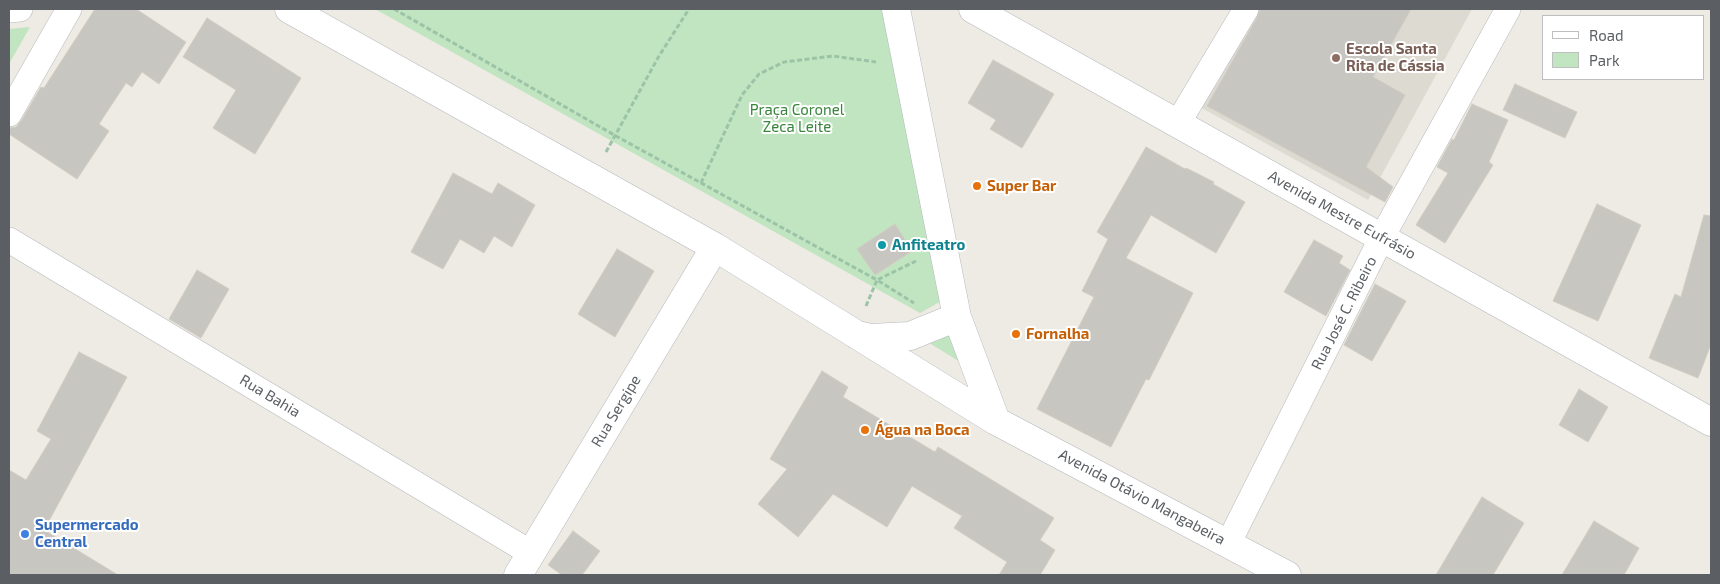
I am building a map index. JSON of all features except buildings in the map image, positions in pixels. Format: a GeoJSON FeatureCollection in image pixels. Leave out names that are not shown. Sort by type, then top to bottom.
{"type":"FeatureCollection","features":[{"type":"Feature","properties":{"kind":"main road"},"geometry":{"type":"LineString","coordinates":[[289,9],[592,176],[715,247],[996,421]]}},
{"type":"Feature","properties":{"kind":"main road"},"geometry":{"type":"LineString","coordinates":[[896,9],[957,317],[996,421]]}},
{"type":"Feature","properties":{"kind":"main road","name":"Avenida Mestre Eufrásio"},"geometry":{"type":"LineString","coordinates":[[973,9],[1711,422]]}},
{"type":"Feature","properties":{"kind":"main road","name":"Rua Sergipe"},"geometry":{"type":"LineString","coordinates":[[524,564],[715,247]]}},
{"type":"Feature","properties":{"kind":"main road"},"geometry":{"type":"LineString","coordinates":[[853,334],[870,338],[910,336],[957,317]]}},
{"type":"Feature","properties":{"kind":"main road","name":"Avenida Otávio Mangabeira"},"geometry":{"type":"LineString","coordinates":[[996,421],[1288,575]]}},
{"type":"Feature","properties":{"kind":"street"},"geometry":{"type":"LineString","coordinates":[[9,10],[20,9]]}},
{"type":"Feature","properties":{"kind":"street"},"geometry":{"type":"LineString","coordinates":[[9,114],[69,9]]}},
{"type":"Feature","properties":{"kind":"street"},"geometry":{"type":"LineString","coordinates":[[1178,123],[1246,9]]}},
{"type":"Feature","properties":{"kind":"street","name":"Rua José C. Ribeiro"},"geometry":{"type":"LineString","coordinates":[[1228,542],[1382,237],[1508,9]]}},
{"type":"Feature","properties":{"kind":"street","name":"Rua Bahia"},"geometry":{"type":"LineString","coordinates":[[9,240],[524,564]]}},
{"type":"Feature","properties":{"kind":"path"},"geometry":{"type":"LineString","coordinates":[[394,9],[616,136],[877,280],[920,307]]}},
{"type":"Feature","properties":{"kind":"path"},"geometry":{"type":"LineString","coordinates":[[592,176],[659,56],[689,9]]}},
{"type":"Feature","properties":{"kind":"path"},"geometry":{"type":"LineString","coordinates":[[701,183],[742,95],[759,74],[784,62],[834,56],[880,62]]}},
{"type":"Feature","properties":{"kind":"path"},"geometry":{"type":"LineString","coordinates":[[853,334],[877,280],[921,258]]}},
{"type":"Feature","properties":{"kind":"shaded area","name":"Escola Santa Rita de Cássia"},"geometry":{"type":"Polygon","coordinates":[[[1256,9],[1472,9],[1368,200],[1200,107],[1256,9]]]}},
{"type":"Feature","properties":{"kind":"green space","name":"Praça Coronel Zeca Leite"},"geometry":{"type":"Polygon","coordinates":[[[375,9],[887,9],[945,299],[920,313],[375,9]]]}},
{"type":"Feature","properties":{"kind":"green space"},"geometry":{"type":"Polygon","coordinates":[[[30,27],[9,64],[9,29],[30,27]]]}},
{"type":"Feature","properties":{"kind":"green space"},"geometry":{"type":"Polygon","coordinates":[[[960,327],[965,365],[918,336],[960,327]]]}},
{"type":"Feature","properties":{"kind":"place","name":"Escola Santa Rita de Cássia"},"geometry":{"type":"Point","coordinates":[1336,58]}},
{"type":"Feature","properties":{"kind":"place","name":"Super Bar"},"geometry":{"type":"Point","coordinates":[977,186]}},
{"type":"Feature","properties":{"kind":"place","name":"Anfiteatro"},"geometry":{"type":"Point","coordinates":[882,245]}},
{"type":"Feature","properties":{"kind":"place","name":"Fornalha"},"geometry":{"type":"Point","coordinates":[1016,334]}},
{"type":"Feature","properties":{"kind":"place","name":"Água na Boca"},"geometry":{"type":"Point","coordinates":[865,430]}},
{"type":"Feature","properties":{"kind":"place","name":"Supermercado Central"},"geometry":{"type":"Point","coordinates":[25,534]}}]}
